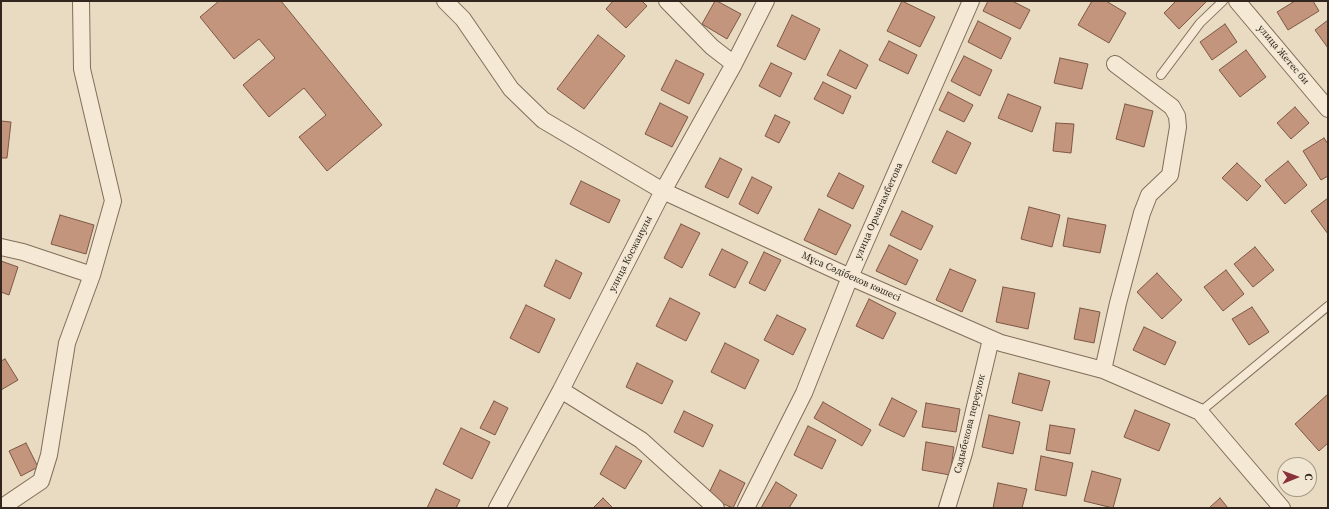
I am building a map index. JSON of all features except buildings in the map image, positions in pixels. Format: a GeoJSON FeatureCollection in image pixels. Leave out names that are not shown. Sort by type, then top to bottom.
{"type":"FeatureCollection","features":[{"type":"Feature","properties":{"kind":"street"},"geometry":{"type":"LineString","coordinates":[[1,508],[41,482],[49,455],[67,343],[92,275],[112,201],[82,69],[81,1]]}},
{"type":"Feature","properties":{"kind":"street","name":"Мұса Сәдібеков көшесі"},"geometry":{"type":"LineString","coordinates":[[445,1],[463,19],[511,89],[543,120],[663,191],[850,277],[1001,343],[1103,370],[1200,412],[1282,508]]}},
{"type":"Feature","properties":{"kind":"street"},"geometry":{"type":"LineString","coordinates":[[667,1],[712,47],[734,64]]}},
{"type":"Feature","properties":{"kind":"street","name":"улица Косжанулы"},"geometry":{"type":"LineString","coordinates":[[497,508],[561,390],[663,191],[734,64],[766,1]]}},
{"type":"Feature","properties":{"kind":"street","name":"улица Ормагамбетова"},"geometry":{"type":"LineString","coordinates":[[746,508],[804,393],[850,277],[971,1]]}},
{"type":"Feature","properties":{"kind":"street","name":"улица Жетес би"},"geometry":{"type":"LineString","coordinates":[[1238,1],[1328,109]]}},
{"type":"Feature","properties":{"kind":"street"},"geometry":{"type":"LineString","coordinates":[[1103,370],[1118,303],[1142,213],[1149,195],[1170,175],[1178,127],[1177,116],[1172,107],[1115,64]]}},
{"type":"Feature","properties":{"kind":"street"},"geometry":{"type":"LineString","coordinates":[[1,247],[23,252],[92,275]]}},
{"type":"Feature","properties":{"kind":"street","name":"Садыбекова переулок"},"geometry":{"type":"LineString","coordinates":[[947,508],[964,453],[991,339]]}},
{"type":"Feature","properties":{"kind":"street"},"geometry":{"type":"LineString","coordinates":[[561,390],[640,440],[716,508]]}},
{"type":"Feature","properties":{"kind":"lane"},"geometry":{"type":"LineString","coordinates":[[1161,75],[1200,23],[1223,1]]}},
{"type":"Feature","properties":{"kind":"lane"},"geometry":{"type":"LineString","coordinates":[[1200,412],[1328,306]]}}]}
